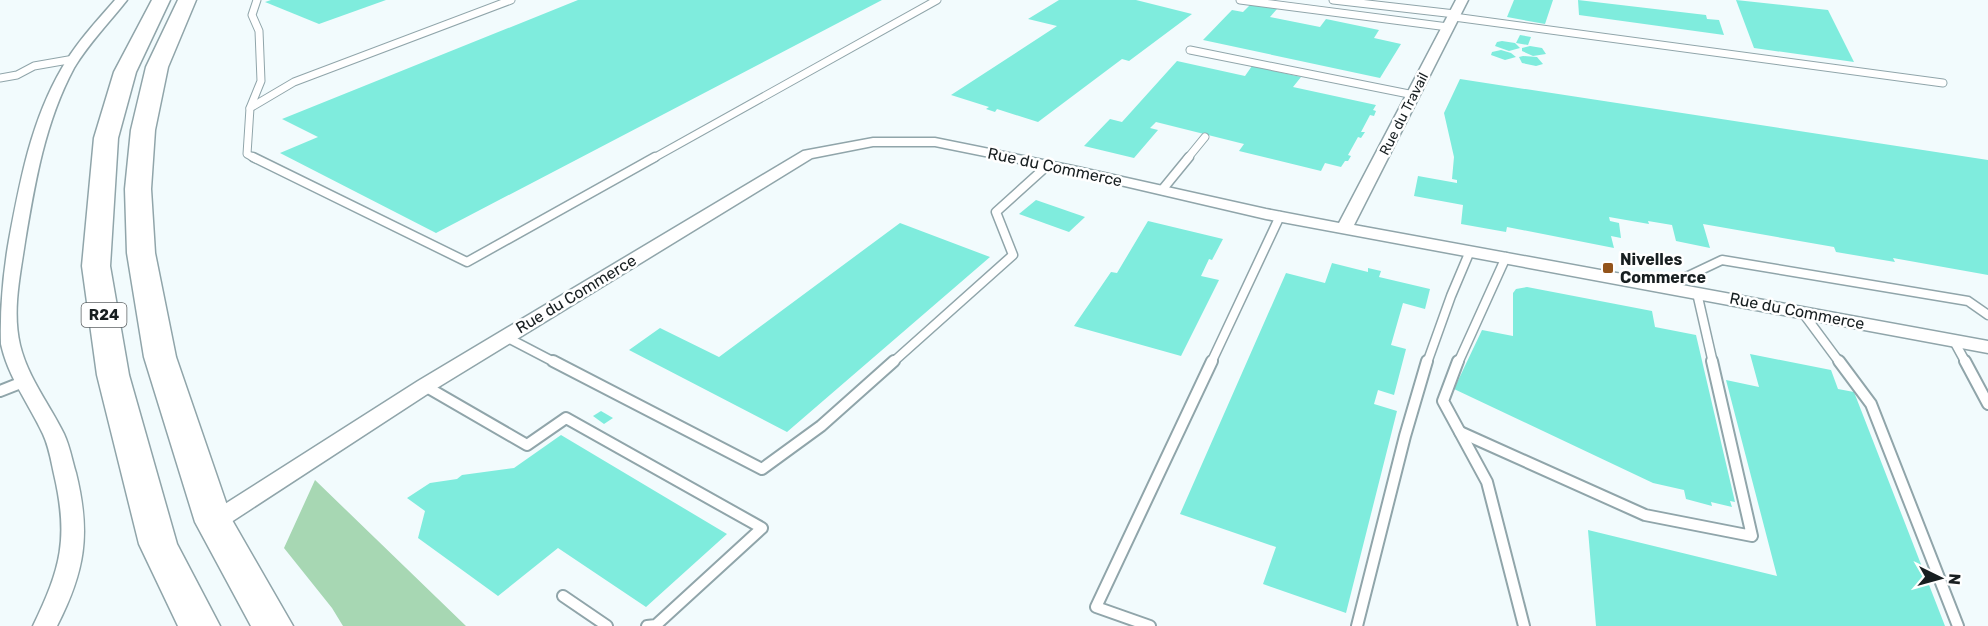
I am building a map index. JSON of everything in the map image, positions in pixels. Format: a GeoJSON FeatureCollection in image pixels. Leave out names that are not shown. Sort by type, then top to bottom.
{"type":"FeatureCollection","features":[{"type":"Feature","properties":{"kind":"highway","name":"R24"},"geometry":{"type":"LineString","coordinates":[[161,0],[125,72],[106,138],[96,266],[113,375],[158,544],[199,626]]}},
{"type":"Feature","properties":{"kind":"highway","name":"R24"},"geometry":{"type":"LineString","coordinates":[[187,0],[157,67],[143,130],[138,189],[141,253],[160,357],[214,522],[272,626]]}},
{"type":"Feature","properties":{"kind":"street"},"geometry":{"type":"LineString","coordinates":[[45,626],[60,598],[72,563],[76,530],[68,482],[55,437],[23,382],[11,346],[7,323],[10,276],[8,251],[36,142],[56,92],[82,45],[121,0]]}},
{"type":"Feature","properties":{"kind":"street","name":"Rue du Travail"},"geometry":{"type":"LineString","coordinates":[[1345,227],[1462,0]]}},
{"type":"Feature","properties":{"kind":"street","name":"Rue du Commerce"},"geometry":{"type":"LineString","coordinates":[[214,522],[425,386],[808,154],[873,142],[935,142],[1280,216],[1988,347]]}},
{"type":"Feature","properties":{"kind":"lane"},"geometry":{"type":"LineString","coordinates":[[257,0],[252,15],[259,31],[261,81],[250,108],[248,154],[466,262],[937,0]]}},
{"type":"Feature","properties":{"kind":"lane"},"geometry":{"type":"LineString","coordinates":[[250,108],[294,82],[511,0]]}},
{"type":"Feature","properties":{"kind":"lane"},"geometry":{"type":"LineString","coordinates":[[1240,0],[1452,19]]}},
{"type":"Feature","properties":{"kind":"lane"},"geometry":{"type":"LineString","coordinates":[[1333,0],[1452,19],[1943,83]]}},
{"type":"Feature","properties":{"kind":"lane"},"geometry":{"type":"LineString","coordinates":[[1190,50],[1414,95]]}},
{"type":"Feature","properties":{"kind":"lane"},"geometry":{"type":"LineString","coordinates":[[0,78],[17,75],[34,66],[74,59]]}},
{"type":"Feature","properties":{"kind":"lane"},"geometry":{"type":"LineString","coordinates":[[1162,190],[1205,137]]}},
{"type":"Feature","properties":{"kind":"lane"},"geometry":{"type":"LineString","coordinates":[[506,337],[762,470],[821,426],[1013,255],[996,212],[1048,165]]}},
{"type":"Feature","properties":{"kind":"lane"},"geometry":{"type":"LineString","coordinates":[[1150,626],[1096,607],[1280,216]]}},
{"type":"Feature","properties":{"kind":"lane"},"geometry":{"type":"LineString","coordinates":[[1357,626],[1409,419],[1449,296],[1470,251]]}},
{"type":"Feature","properties":{"kind":"lane"},"geometry":{"type":"LineString","coordinates":[[1506,257],[1466,341],[1443,401],[1487,482],[1524,626]]}},
{"type":"Feature","properties":{"kind":"lane"},"geometry":{"type":"LineString","coordinates":[[1665,287],[1722,260],[1968,301],[1988,315]]}},
{"type":"Feature","properties":{"kind":"lane"},"geometry":{"type":"LineString","coordinates":[[1460,432],[1645,515],[1752,536],[1697,293]]}},
{"type":"Feature","properties":{"kind":"lane"},"geometry":{"type":"LineString","coordinates":[[1803,313],[1871,404],[1958,626]]}},
{"type":"Feature","properties":{"kind":"lane"},"geometry":{"type":"LineString","coordinates":[[1954,341],[1988,404]]}},
{"type":"Feature","properties":{"kind":"lane"},"geometry":{"type":"LineString","coordinates":[[0,391],[23,382]]}},
{"type":"Feature","properties":{"kind":"lane"},"geometry":{"type":"LineString","coordinates":[[425,386],[527,445],[566,418],[762,528],[656,625],[647,626]]}},
{"type":"Feature","properties":{"kind":"lane"},"geometry":{"type":"LineString","coordinates":[[563,596],[607,626]]}},
{"type":"Feature","properties":{"kind":"green space"},"geometry":{"type":"Polygon","coordinates":[[[315,480],[466,626],[343,626],[332,608],[284,548],[315,480]]]}},
{"type":"Feature","properties":{"kind":"building"},"geometry":{"type":"Polygon","coordinates":[[[271,0],[386,0],[319,24],[265,2],[271,0]]]}},
{"type":"Feature","properties":{"kind":"building"},"geometry":{"type":"Polygon","coordinates":[[[578,0],[882,0],[436,233],[280,153],[318,137],[282,119],[578,0]]]}},
{"type":"Feature","properties":{"kind":"building"},"geometry":{"type":"Polygon","coordinates":[[[1059,0],[1136,0],[1192,14],[1129,61],[1122,59],[1038,122],[997,109],[995,112],[986,109],[989,107],[951,95],[1057,26],[1028,19],[1059,0]]]}},
{"type":"Feature","properties":{"kind":"building"},"geometry":{"type":"Polygon","coordinates":[[[1514,0],[1553,0],[1545,24],[1507,17],[1514,0]]]}},
{"type":"Feature","properties":{"kind":"building"},"geometry":{"type":"Polygon","coordinates":[[[1578,0],[1706,15],[1707,19],[1719,20],[1724,35],[1579,15],[1578,0]]]}},
{"type":"Feature","properties":{"kind":"building"},"geometry":{"type":"Polygon","coordinates":[[[1736,0],[1828,10],[1854,62],[1754,48],[1736,0]]]}},
{"type":"Feature","properties":{"kind":"building"},"geometry":{"type":"Polygon","coordinates":[[[1251,4],[1277,9],[1270,17],[1320,27],[1326,19],[1379,30],[1374,38],[1401,44],[1380,78],[1203,40],[1232,10],[1243,12],[1251,4]]]}},
{"type":"Feature","properties":{"kind":"building"},"geometry":{"type":"Polygon","coordinates":[[[1520,35],[1531,37],[1528,45],[1516,43],[1520,35]]]}},
{"type":"Feature","properties":{"kind":"building"},"geometry":{"type":"Polygon","coordinates":[[[1497,42],[1515,43],[1520,48],[1509,51],[1495,46],[1497,42]]]}},
{"type":"Feature","properties":{"kind":"building"},"geometry":{"type":"Polygon","coordinates":[[[1530,46],[1542,48],[1546,54],[1533,56],[1522,51],[1522,48],[1530,46]]]}},
{"type":"Feature","properties":{"kind":"building"},"geometry":{"type":"Polygon","coordinates":[[[1501,50],[1516,57],[1505,60],[1491,55],[1492,52],[1501,50]]]}},
{"type":"Feature","properties":{"kind":"building"},"geometry":{"type":"Polygon","coordinates":[[[1519,57],[1537,57],[1543,64],[1536,66],[1522,63],[1519,57]]]}},
{"type":"Feature","properties":{"kind":"building"},"geometry":{"type":"Polygon","coordinates":[[[1177,61],[1245,76],[1252,66],[1301,77],[1293,87],[1376,105],[1373,110],[1376,111],[1374,116],[1370,115],[1361,132],[1365,132],[1361,138],[1358,137],[1348,155],[1351,156],[1348,161],[1345,161],[1341,167],[1325,163],[1321,171],[1239,151],[1244,144],[1156,122],[1150,128],[1158,130],[1134,158],[1084,146],[1110,119],[1122,122],[1177,61]]]}},
{"type":"Feature","properties":{"kind":"building"},"geometry":{"type":"Polygon","coordinates":[[[1460,79],[1988,160],[1988,275],[1893,258],[1895,262],[1836,252],[1834,247],[1703,224],[1710,248],[1676,241],[1672,225],[1648,221],[1649,224],[1609,217],[1610,221],[1619,223],[1621,238],[1611,236],[1614,248],[1507,227],[1506,232],[1461,224],[1463,205],[1414,196],[1418,176],[1457,183],[1457,180],[1452,179],[1454,157],[1444,113],[1460,79]]]}},
{"type":"Feature","properties":{"kind":"building"},"geometry":{"type":"Polygon","coordinates":[[[1036,200],[1085,217],[1069,232],[1019,214],[1036,200]]]}},
{"type":"Feature","properties":{"kind":"building"},"geometry":{"type":"Polygon","coordinates":[[[1148,221],[1223,239],[1212,260],[1209,259],[1201,276],[1219,280],[1181,356],[1074,326],[1111,272],[1117,273],[1148,221]]]}},
{"type":"Feature","properties":{"kind":"building"},"geometry":{"type":"Polygon","coordinates":[[[900,223],[990,257],[787,432],[629,350],[660,328],[719,357],[900,223]]]}},
{"type":"Feature","properties":{"kind":"building"},"geometry":{"type":"Polygon","coordinates":[[[1332,263],[1368,272],[1368,268],[1381,271],[1379,277],[1430,289],[1425,309],[1403,303],[1391,345],[1406,349],[1394,395],[1378,390],[1374,404],[1397,411],[1346,613],[1263,584],[1276,547],[1180,514],[1286,273],[1325,283],[1332,263]]]}},
{"type":"Feature","properties":{"kind":"building"},"geometry":{"type":"Polygon","coordinates":[[[1527,287],[1652,311],[1655,327],[1696,335],[1735,502],[1730,501],[1732,507],[1711,502],[1712,506],[1686,499],[1684,490],[1653,483],[1454,389],[1482,330],[1513,336],[1513,293],[1516,289],[1527,287]]]}},
{"type":"Feature","properties":{"kind":"building"},"geometry":{"type":"Polygon","coordinates":[[[1750,354],[1831,370],[1838,389],[1854,392],[1945,626],[1596,626],[1588,530],[1777,576],[1726,380],[1759,387],[1750,354]]]}},
{"type":"Feature","properties":{"kind":"building"},"geometry":{"type":"Polygon","coordinates":[[[601,411],[613,418],[604,424],[593,416],[601,411]]]}},
{"type":"Feature","properties":{"kind":"building"},"geometry":{"type":"Polygon","coordinates":[[[561,435],[727,534],[646,607],[558,548],[498,596],[418,538],[425,511],[407,498],[430,483],[457,479],[462,475],[514,468],[561,435]]]}},
{"type":"Feature","properties":{"kind":"place","name":"Nivelles Commerce"},"geometry":{"type":"Point","coordinates":[1608,268]}}]}
